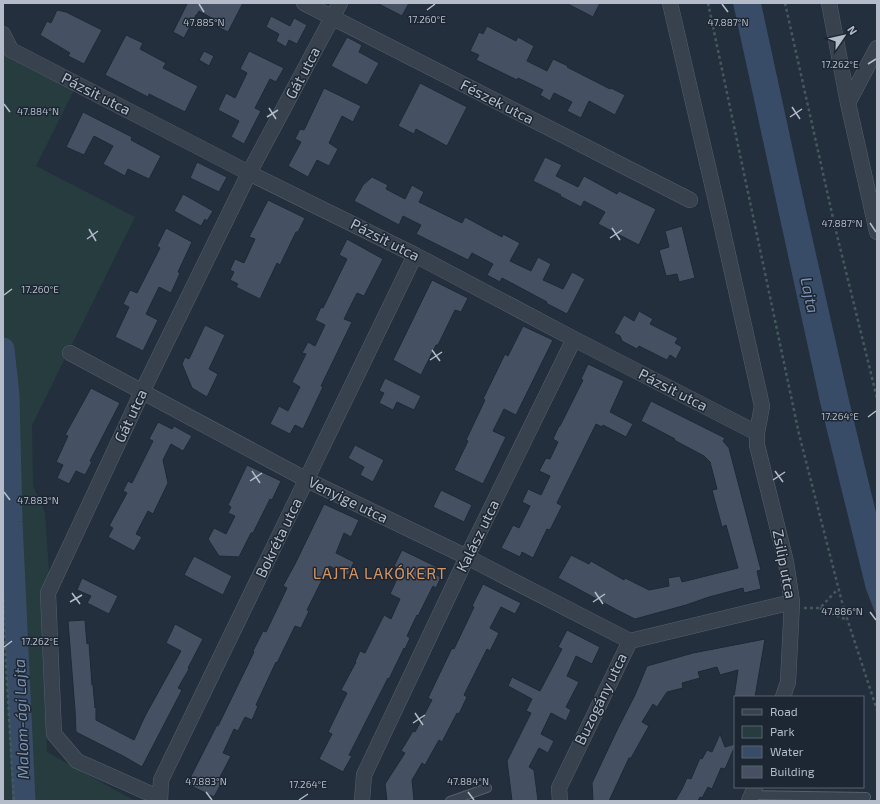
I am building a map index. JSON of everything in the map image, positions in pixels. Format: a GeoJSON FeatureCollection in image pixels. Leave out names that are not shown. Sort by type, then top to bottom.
{"type":"FeatureCollection","features":[{"type":"Feature","properties":{"kind":"street","name":"Fészek utca"},"geometry":{"type":"LineString","coordinates":[[304,3],[690,200]]}},
{"type":"Feature","properties":{"kind":"street","name":"Gát utca"},"geometry":{"type":"LineString","coordinates":[[160,800],[77,761],[54,734],[48,593],[142,392],[249,173],[340,3]]}},
{"type":"Feature","properties":{"kind":"street","name":"Zsilip utca"},"geometry":{"type":"LineString","coordinates":[[670,3],[762,406],[757,433],[757,445],[786,562],[792,606],[788,682],[783,696]]}},
{"type":"Feature","properties":{"kind":"street"},"geometry":{"type":"LineString","coordinates":[[830,3],[848,103],[877,232]]}},
{"type":"Feature","properties":{"kind":"street","name":"Pázsit utca"},"geometry":{"type":"LineString","coordinates":[[3,34],[11,50],[249,173],[415,255],[757,433]]}},
{"type":"Feature","properties":{"kind":"street"},"geometry":{"type":"LineString","coordinates":[[848,103],[877,48]]}},
{"type":"Feature","properties":{"kind":"street","name":"Bokréta utca"},"geometry":{"type":"LineString","coordinates":[[160,800],[161,780],[415,255]]}},
{"type":"Feature","properties":{"kind":"street","name":"Kalász utca"},"geometry":{"type":"LineString","coordinates":[[362,801],[364,774],[574,339]]}},
{"type":"Feature","properties":{"kind":"street","name":"Venyige utca"},"geometry":{"type":"LineString","coordinates":[[70,353],[307,480],[468,557],[630,641]]}},
{"type":"Feature","properties":{"kind":"street","name":"Buzogány utca"},"geometry":{"type":"LineString","coordinates":[[560,801],[559,788],[630,641],[792,606]]}},
{"type":"Feature","properties":{"kind":"lane"},"geometry":{"type":"LineString","coordinates":[[450,801],[487,788]]}},
{"type":"Feature","properties":{"kind":"lane"},"geometry":{"type":"LineString","coordinates":[[752,794],[866,797]]}},
{"type":"Feature","properties":{"kind":"path"},"geometry":{"type":"LineString","coordinates":[[708,3],[799,434],[838,589],[877,710]]}},
{"type":"Feature","properties":{"kind":"path"},"geometry":{"type":"LineString","coordinates":[[785,3],[835,227],[877,398]]}},
{"type":"Feature","properties":{"kind":"path"},"geometry":{"type":"LineString","coordinates":[[820,608],[838,589]]}},
{"type":"Feature","properties":{"kind":"path"},"geometry":{"type":"LineString","coordinates":[[3,593],[14,801]]}},
{"type":"Feature","properties":{"kind":"path"},"geometry":{"type":"LineString","coordinates":[[792,606],[820,608],[847,620]]}},
{"type":"Feature","properties":{"kind":"green space"},"geometry":{"type":"Polygon","coordinates":[[[3,43],[74,90],[36,166],[135,217],[32,425],[33,486],[45,513],[49,573],[42,592],[47,752],[135,801],[3,801],[3,43]]]}},
{"type":"Feature","properties":{"kind":"water","name":"Lajta"},"geometry":{"type":"Polygon","coordinates":[[[733,3],[761,3],[848,396],[877,517],[877,618],[866,589],[820,402],[733,3]]]}},
{"type":"Feature","properties":{"kind":"building"},"geometry":{"type":"Polygon","coordinates":[[[185,3],[243,3],[228,32],[216,26],[217,21],[199,11],[184,38],[173,32],[187,4],[185,3]]]}},
{"type":"Feature","properties":{"kind":"building"},"geometry":{"type":"Polygon","coordinates":[[[377,3],[409,3],[402,16],[377,3]]]}},
{"type":"Feature","properties":{"kind":"building"},"geometry":{"type":"Polygon","coordinates":[[[566,3],[600,3],[593,17],[566,3]]]}},
{"type":"Feature","properties":{"kind":"building"},"geometry":{"type":"Polygon","coordinates":[[[57,10],[66,12],[102,30],[84,64],[68,56],[70,53],[40,35],[47,21],[51,23],[57,10]]]}},
{"type":"Feature","properties":{"kind":"building"},"geometry":{"type":"Polygon","coordinates":[[[271,16],[290,26],[294,18],[307,25],[297,44],[289,40],[286,47],[276,41],[279,34],[266,27],[271,16]]]}},
{"type":"Feature","properties":{"kind":"building"},"geometry":{"type":"Polygon","coordinates":[[[487,26],[516,41],[518,37],[534,46],[527,61],[547,71],[553,59],[610,89],[611,88],[625,95],[615,115],[589,101],[581,118],[567,111],[572,102],[554,93],[550,101],[540,95],[543,90],[518,78],[517,80],[476,60],[479,55],[470,51],[479,32],[483,34],[487,26]]]}},
{"type":"Feature","properties":{"kind":"building"},"geometry":{"type":"Polygon","coordinates":[[[126,35],[143,43],[140,49],[166,63],[163,68],[198,86],[185,112],[149,94],[148,97],[105,75],[126,35]]]}},
{"type":"Feature","properties":{"kind":"building"},"geometry":{"type":"Polygon","coordinates":[[[347,37],[362,45],[359,52],[379,63],[367,85],[331,66],[347,37]]]}},
{"type":"Feature","properties":{"kind":"building"},"geometry":{"type":"Polygon","coordinates":[[[204,51],[214,56],[209,66],[199,60],[204,51]]]}},
{"type":"Feature","properties":{"kind":"building"},"geometry":{"type":"Polygon","coordinates":[[[249,51],[284,68],[276,82],[270,79],[255,108],[261,111],[244,144],[231,137],[239,121],[218,110],[226,93],[235,98],[247,73],[240,69],[249,51]]]}},
{"type":"Feature","properties":{"kind":"building"},"geometry":{"type":"Polygon","coordinates":[[[420,83],[467,107],[447,146],[416,129],[414,134],[398,126],[420,83]]]}},
{"type":"Feature","properties":{"kind":"building"},"geometry":{"type":"Polygon","coordinates":[[[324,88],[361,106],[353,122],[342,116],[329,143],[338,149],[329,166],[317,160],[308,177],[288,166],[301,142],[295,139],[300,129],[304,130],[324,88]]]}},
{"type":"Feature","properties":{"kind":"building"},"geometry":{"type":"Polygon","coordinates":[[[83,112],[132,137],[131,140],[161,156],[149,179],[128,169],[125,176],[103,164],[113,146],[94,136],[84,155],[66,147],[83,112]]]}},
{"type":"Feature","properties":{"kind":"building"},"geometry":{"type":"Polygon","coordinates":[[[545,157],[562,165],[556,176],[578,187],[584,176],[617,194],[619,191],[656,209],[639,245],[598,224],[605,212],[584,201],[581,207],[533,181],[545,157]]]}},
{"type":"Feature","properties":{"kind":"building"},"geometry":{"type":"Polygon","coordinates":[[[197,162],[227,177],[219,192],[190,178],[197,162]]]}},
{"type":"Feature","properties":{"kind":"building"},"geometry":{"type":"Polygon","coordinates":[[[372,177],[388,185],[386,189],[405,199],[412,185],[424,192],[419,202],[462,223],[465,217],[502,237],[503,234],[520,243],[510,261],[531,271],[538,257],[551,264],[543,280],[563,289],[572,272],[585,279],[567,314],[502,278],[500,282],[487,275],[493,264],[472,253],[468,260],[416,234],[421,225],[403,216],[399,225],[354,201],[363,185],[372,177]]]}},
{"type":"Feature","properties":{"kind":"building"},"geometry":{"type":"Polygon","coordinates":[[[183,194],[213,211],[207,221],[205,219],[201,226],[174,211],[183,194]]]}},
{"type":"Feature","properties":{"kind":"building"},"geometry":{"type":"Polygon","coordinates":[[[268,200],[305,218],[298,232],[296,232],[280,265],[277,263],[260,299],[236,287],[238,284],[230,280],[234,272],[230,270],[235,259],[244,263],[255,239],[249,237],[268,200]]]}},
{"type":"Feature","properties":{"kind":"building"},"geometry":{"type":"Polygon","coordinates":[[[682,226],[695,278],[679,282],[677,274],[666,276],[659,250],[669,247],[665,231],[682,226]]]}},
{"type":"Feature","properties":{"kind":"building"},"geometry":{"type":"Polygon","coordinates":[[[166,228],[192,242],[178,272],[180,273],[171,293],[159,287],[146,314],[158,320],[143,351],[115,337],[129,307],[123,304],[130,290],[137,293],[160,248],[157,246],[166,228]]]}},
{"type":"Feature","properties":{"kind":"building"},"geometry":{"type":"Polygon","coordinates":[[[347,239],[383,259],[364,296],[357,293],[344,319],[352,322],[321,386],[323,387],[303,429],[295,425],[290,434],[270,424],[279,406],[288,411],[300,387],[292,382],[306,354],[302,353],[308,342],[315,346],[325,325],[315,320],[321,307],[323,308],[347,259],[339,255],[347,239]]]}},
{"type":"Feature","properties":{"kind":"building"},"geometry":{"type":"Polygon","coordinates":[[[432,280],[468,298],[461,312],[455,310],[421,375],[393,360],[432,280]]]}},
{"type":"Feature","properties":{"kind":"building"},"geometry":{"type":"Polygon","coordinates":[[[639,311],[653,319],[650,324],[678,338],[675,343],[682,347],[676,359],[670,355],[667,360],[639,346],[637,349],[622,341],[620,336],[614,333],[624,315],[634,321],[639,311]]]}},
{"type":"Feature","properties":{"kind":"building"},"geometry":{"type":"Polygon","coordinates":[[[205,325],[225,335],[209,369],[218,374],[207,397],[192,388],[182,364],[185,357],[189,359],[205,325]]]}},
{"type":"Feature","properties":{"kind":"building"},"geometry":{"type":"Polygon","coordinates":[[[523,326],[553,340],[516,415],[504,409],[493,431],[506,437],[483,484],[454,470],[485,400],[483,399],[505,354],[508,356],[523,326]]]}},
{"type":"Feature","properties":{"kind":"building"},"geometry":{"type":"Polygon","coordinates":[[[588,364],[624,381],[610,412],[633,424],[626,437],[603,425],[602,427],[596,424],[557,503],[562,506],[550,530],[547,529],[533,558],[522,552],[520,557],[501,548],[513,525],[519,528],[530,506],[522,502],[528,489],[541,495],[550,476],[539,471],[546,458],[550,459],[558,442],[553,439],[583,380],[581,379],[588,364]]]}},
{"type":"Feature","properties":{"kind":"building"},"geometry":{"type":"Polygon","coordinates":[[[385,378],[421,396],[414,410],[397,402],[393,410],[379,403],[384,393],[379,391],[385,378]]]}},
{"type":"Feature","properties":{"kind":"building"},"geometry":{"type":"Polygon","coordinates":[[[91,388],[120,403],[90,461],[92,462],[85,475],[76,471],[69,484],[57,478],[63,465],[56,462],[68,436],[65,435],[91,388]]]}},
{"type":"Feature","properties":{"kind":"building"},"geometry":{"type":"Polygon","coordinates":[[[651,401],[725,438],[723,441],[729,448],[761,570],[757,571],[761,589],[744,593],[743,588],[635,619],[558,578],[571,555],[589,564],[591,561],[624,580],[625,578],[649,590],[669,586],[668,578],[680,576],[682,582],[738,568],[726,525],[722,527],[712,490],[717,489],[710,462],[704,456],[641,421],[651,401]]]}},
{"type":"Feature","properties":{"kind":"building"},"geometry":{"type":"Polygon","coordinates":[[[158,422],[172,429],[174,426],[192,436],[183,451],[171,444],[163,460],[168,483],[153,514],[148,511],[136,534],[142,537],[134,551],[108,537],[113,528],[109,526],[127,493],[123,491],[128,481],[132,483],[153,441],[149,439],[158,422]]]}},
{"type":"Feature","properties":{"kind":"building"},"geometry":{"type":"Polygon","coordinates":[[[355,445],[384,460],[373,482],[360,475],[364,467],[348,458],[355,445]]]}},
{"type":"Feature","properties":{"kind":"building"},"geometry":{"type":"Polygon","coordinates":[[[247,465],[281,481],[272,500],[270,499],[239,557],[219,556],[208,539],[214,528],[226,534],[235,516],[228,513],[231,507],[228,505],[247,465]]]}},
{"type":"Feature","properties":{"kind":"building"},"geometry":{"type":"Polygon","coordinates":[[[441,490],[472,505],[464,522],[433,507],[441,490]]]}},
{"type":"Feature","properties":{"kind":"building"},"geometry":{"type":"Polygon","coordinates":[[[324,504],[359,520],[351,537],[344,533],[336,553],[354,562],[348,575],[329,566],[307,610],[309,611],[301,628],[295,626],[277,663],[276,662],[256,705],[258,706],[252,720],[245,717],[238,731],[234,729],[223,753],[231,756],[220,777],[224,778],[214,797],[187,784],[217,725],[218,726],[263,631],[266,632],[287,588],[283,586],[324,504]]]}},
{"type":"Feature","properties":{"kind":"building"},"geometry":{"type":"Polygon","coordinates":[[[402,550],[437,567],[434,574],[441,577],[436,588],[433,586],[418,616],[417,615],[407,636],[410,638],[405,649],[404,648],[389,679],[388,678],[349,755],[352,756],[343,772],[319,759],[332,734],[328,732],[347,693],[341,690],[356,662],[360,651],[365,653],[384,615],[391,619],[400,599],[390,594],[401,570],[394,566],[402,550]]]}},
{"type":"Feature","properties":{"kind":"building"},"geometry":{"type":"Polygon","coordinates":[[[194,556],[232,576],[223,595],[184,575],[194,556]]]}},
{"type":"Feature","properties":{"kind":"building"},"geometry":{"type":"Polygon","coordinates":[[[82,578],[118,596],[109,614],[87,603],[91,596],[77,590],[82,578]]]}},
{"type":"Feature","properties":{"kind":"building"},"geometry":{"type":"Polygon","coordinates":[[[483,584],[521,603],[515,614],[501,607],[490,628],[499,633],[490,651],[487,649],[464,695],[467,697],[459,714],[457,713],[442,742],[439,740],[425,765],[422,763],[412,780],[414,801],[387,801],[385,784],[405,753],[401,751],[413,731],[415,732],[432,700],[428,698],[452,648],[454,649],[483,584]]]}},
{"type":"Feature","properties":{"kind":"building"},"geometry":{"type":"Polygon","coordinates":[[[85,620],[87,644],[89,643],[96,720],[134,740],[145,716],[181,651],[166,643],[175,624],[203,639],[178,688],[182,690],[142,767],[76,732],[68,621],[85,620]]]}},
{"type":"Feature","properties":{"kind":"building"},"geometry":{"type":"Polygon","coordinates":[[[567,630],[600,647],[592,664],[576,656],[567,676],[579,682],[566,707],[571,710],[566,721],[551,713],[541,734],[554,741],[548,753],[539,748],[529,767],[534,770],[538,801],[512,801],[507,761],[531,713],[526,711],[532,699],[508,686],[512,677],[540,691],[562,649],[558,647],[567,630]]]}},
{"type":"Feature","properties":{"kind":"building"},"geometry":{"type":"Polygon","coordinates":[[[765,639],[755,696],[734,696],[738,670],[720,675],[717,667],[698,672],[700,678],[682,683],[683,688],[667,692],[657,707],[653,704],[642,722],[649,726],[631,758],[629,758],[609,801],[593,801],[592,783],[635,695],[647,666],[693,653],[765,639]]]}},
{"type":"Feature","properties":{"kind":"building"},"geometry":{"type":"Polygon","coordinates":[[[720,734],[725,747],[734,744],[734,748],[725,769],[721,768],[712,789],[708,787],[702,798],[700,797],[698,801],[675,801],[687,778],[691,779],[700,758],[702,759],[707,750],[712,752],[720,734]]]}},
{"type":"Feature","properties":{"kind":"waterway","name":"Malom-ági Lajta"},"geometry":{"type":"LineString","coordinates":[[3,349],[8,396],[11,522],[24,801]]}},
{"type":"Feature","properties":{"kind":"district","name":"LAJTA LAKÓKERT"},"geometry":{"type":"Point","coordinates":[380,573]}}]}
